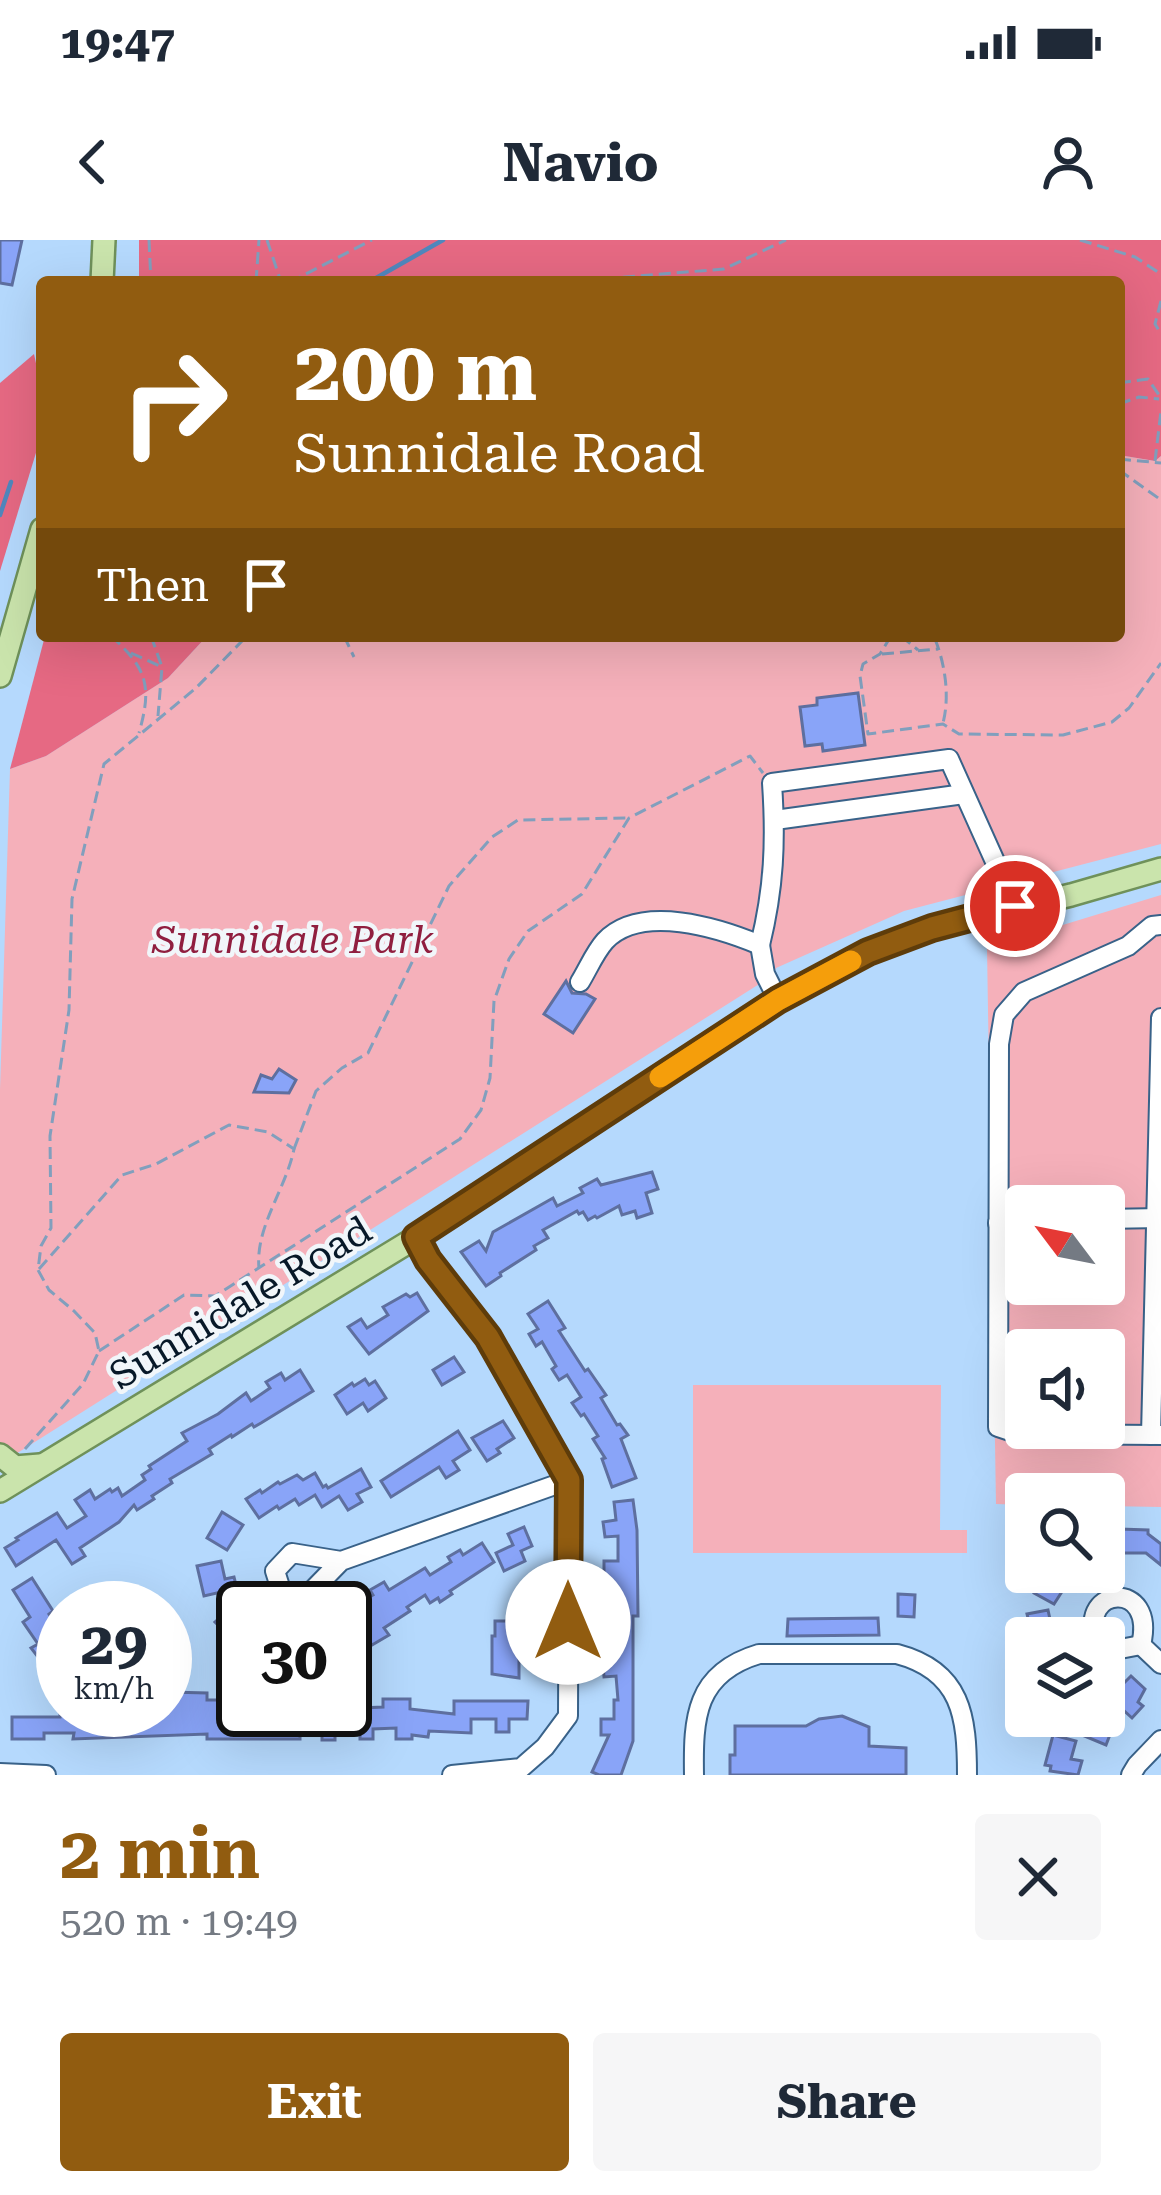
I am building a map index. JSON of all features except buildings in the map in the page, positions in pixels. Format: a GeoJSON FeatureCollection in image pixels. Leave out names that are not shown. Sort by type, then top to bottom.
{"type":"FeatureCollection","features":[{"type":"Feature","properties":{"kind":"main road"},"geometry":{"type":"LineString","coordinates":[[102,276],[104,240]]}},
{"type":"Feature","properties":{"kind":"main road"},"geometry":{"type":"LineString","coordinates":[[0,676],[36,550]]}},
{"type":"Feature","properties":{"kind":"main road","name":"Sunnidale Road"},"geometry":{"type":"LineString","coordinates":[[0,1491],[416,1237],[778,1000],[868,952],[932,928],[1160,874]]}},
{"type":"Feature","properties":{"kind":"main road"},"geometry":{"type":"LineString","coordinates":[[5,1459],[15,1467],[41,1465]]}},
{"type":"Feature","properties":{"kind":"street"},"geometry":{"type":"LineString","coordinates":[[778,1000],[765,974],[760,945],[772,896],[772,783],[949,758],[1015,906]]}},
{"type":"Feature","properties":{"kind":"street"},"geometry":{"type":"LineString","coordinates":[[775,820],[964,794]]}},
{"type":"Feature","properties":{"kind":"street"},"geometry":{"type":"LineString","coordinates":[[580,982],[604,943],[625,926],[676,922],[719,928],[760,945]]}},
{"type":"Feature","properties":{"kind":"street"},"geometry":{"type":"LineString","coordinates":[[1161,926],[1152,926],[1128,946],[1024,992],[1004,1015],[999,1044],[998,1427],[1019,1434],[1156,1435],[1161,1018]]}},
{"type":"Feature","properties":{"kind":"street"},"geometry":{"type":"LineString","coordinates":[[1125,1219],[1159,1218]]}},
{"type":"Feature","properties":{"kind":"street"},"geometry":{"type":"LineString","coordinates":[[998,1223],[1005,1223]]}},
{"type":"Feature","properties":{"kind":"street"},"geometry":{"type":"LineString","coordinates":[[416,1237],[428,1260],[488,1337],[569,1480],[568,1716],[545,1748],[521,1768],[452,1775]]}},
{"type":"Feature","properties":{"kind":"street"},"geometry":{"type":"LineString","coordinates":[[341,1562],[569,1480]]}},
{"type":"Feature","properties":{"kind":"street"},"geometry":{"type":"LineString","coordinates":[[1093,1617],[1100,1604],[1121,1597],[1133,1601],[1141,1610],[1145,1630],[1141,1646]]}},
{"type":"Feature","properties":{"kind":"street"},"geometry":{"type":"LineString","coordinates":[[1125,1648],[1141,1646]]}},
{"type":"Feature","properties":{"kind":"street"},"geometry":{"type":"LineString","coordinates":[[1141,1646],[1161,1664]]}},
{"type":"Feature","properties":{"kind":"street"},"geometry":{"type":"LineString","coordinates":[[694,1775],[693,1727],[709,1688],[742,1659],[759,1654],[897,1654],[916,1659],[957,1697],[964,1717],[967,1775]]}},
{"type":"Feature","properties":{"kind":"street"},"geometry":{"type":"LineString","coordinates":[[1131,1775],[1161,1740]]}},
{"type":"Feature","properties":{"kind":"street"},"geometry":{"type":"LineString","coordinates":[[0,1773],[46,1775]]}},
{"type":"Feature","properties":{"kind":"path"},"geometry":{"type":"LineString","coordinates":[[148,240],[151,276]]}},
{"type":"Feature","properties":{"kind":"path"},"geometry":{"type":"LineString","coordinates":[[256,276],[259,240]]}},
{"type":"Feature","properties":{"kind":"path"},"geometry":{"type":"LineString","coordinates":[[267,240],[279,276]]}},
{"type":"Feature","properties":{"kind":"path"},"geometry":{"type":"LineString","coordinates":[[302,276],[372,240]]}},
{"type":"Feature","properties":{"kind":"path"},"geometry":{"type":"LineString","coordinates":[[634,276],[724,269],[786,240]]}},
{"type":"Feature","properties":{"kind":"path"},"geometry":{"type":"LineString","coordinates":[[1081,240],[1135,256],[1161,274]]}},
{"type":"Feature","properties":{"kind":"path"},"geometry":{"type":"LineString","coordinates":[[1161,301],[1154,324],[1161,334]]}},
{"type":"Feature","properties":{"kind":"path"},"geometry":{"type":"LineString","coordinates":[[1125,382],[1148,380],[1161,399]]}},
{"type":"Feature","properties":{"kind":"path"},"geometry":{"type":"LineString","coordinates":[[1125,402],[1139,397],[1161,399]]}},
{"type":"Feature","properties":{"kind":"path"},"geometry":{"type":"LineString","coordinates":[[1125,459],[1158,462],[1161,411]]}},
{"type":"Feature","properties":{"kind":"path"},"geometry":{"type":"LineString","coordinates":[[1125,474],[1161,500]]}},
{"type":"Feature","properties":{"kind":"path"},"geometry":{"type":"LineString","coordinates":[[118,642],[162,667]]}},
{"type":"Feature","properties":{"kind":"path"},"geometry":{"type":"LineString","coordinates":[[153,642],[162,667],[158,720]]}},
{"type":"Feature","properties":{"kind":"path"},"geometry":{"type":"LineString","coordinates":[[99,1351],[95,1333],[50,1290],[38,1270],[41,1246],[51,1228],[50,1136],[69,1010],[73,899],[104,764],[196,688],[241,642]]}},
{"type":"Feature","properties":{"kind":"path"},"geometry":{"type":"LineString","coordinates":[[347,642],[354,657]]}},
{"type":"Feature","properties":{"kind":"path"},"geometry":{"type":"LineString","coordinates":[[880,654],[887,642]]}},
{"type":"Feature","properties":{"kind":"path"},"geometry":{"type":"LineString","coordinates":[[909,642],[920,651]]}},
{"type":"Feature","properties":{"kind":"path"},"geometry":{"type":"LineString","coordinates":[[936,642],[947,708],[943,724]]}},
{"type":"Feature","properties":{"kind":"path"},"geometry":{"type":"LineString","coordinates":[[939,649],[880,654],[863,664],[860,676],[868,734],[943,724],[959,734],[1064,735],[1112,722],[1129,708],[1161,663]]}},
{"type":"Feature","properties":{"kind":"path"},"geometry":{"type":"LineString","coordinates":[[129,652],[144,677],[148,701],[139,735]]}},
{"type":"Feature","properties":{"kind":"path"},"geometry":{"type":"LineString","coordinates":[[259,1268],[257,1251],[316,1091],[341,1068],[368,1053],[449,886],[491,836],[518,820],[629,818],[750,756],[772,783]]}},
{"type":"Feature","properties":{"kind":"path"},"geometry":{"type":"LineString","coordinates":[[5,1459],[32,1443],[83,1384],[99,1351],[184,1295],[215,1295],[460,1139],[481,1109],[490,1078],[494,1000],[508,959],[528,931],[582,894],[629,818]]}},
{"type":"Feature","properties":{"kind":"path"},"geometry":{"type":"LineString","coordinates":[[38,1270],[122,1175],[156,1164],[229,1125],[268,1132],[294,1149]]}},
{"type":"Feature","properties":{"kind":"green space","name":"Sunnidale Park"},"geometry":{"type":"Polygon","coordinates":[[[1125,456],[1155,461],[1161,456],[1161,844],[904,911],[776,968],[772,976],[0,1464],[0,1090],[10,769],[46,756],[168,678],[201,642],[1125,642],[1125,456]]]}},
{"type":"Feature","properties":{"kind":"green space"},"geometry":{"type":"Polygon","coordinates":[[[1161,895],[1161,1507],[1125,1506],[1125,1473],[1005,1473],[1005,1504],[996,1504],[987,948],[1161,895]]]}},
{"type":"Feature","properties":{"kind":"green space"},"geometry":{"type":"Polygon","coordinates":[[[693,1385],[941,1385],[940,1530],[967,1530],[967,1553],[693,1553],[693,1385]]]}},
{"type":"Feature","properties":{"kind":"shaded area"},"geometry":{"type":"Polygon","coordinates":[[[139,240],[1161,240],[1161,456],[1155,461],[1125,456],[1125,276],[139,276],[139,240]]]}},
{"type":"Feature","properties":{"kind":"shaded area"},"geometry":{"type":"Polygon","coordinates":[[[34,354],[36,453],[0,571],[0,383],[34,354]]]}},
{"type":"Feature","properties":{"kind":"shaded area"},"geometry":{"type":"Polygon","coordinates":[[[43,642],[201,642],[168,678],[46,756],[10,769],[43,642]]]}},
{"type":"Feature","properties":{"kind":"waterway"},"geometry":{"type":"LineString","coordinates":[[380,276],[443,240]]}},
{"type":"Feature","properties":{"kind":"waterway"},"geometry":{"type":"LineString","coordinates":[[0,515],[11,482]]}},
{"type":"Feature","properties":{"kind":"slow traffic"},"geometry":{"type":"LineString","coordinates":[[660,1077],[778,1000],[851,961]]}},
{"type":"Feature","properties":{"kind":"route"},"geometry":{"type":"LineString","coordinates":[[568,1622],[569,1480],[488,1337],[428,1260],[416,1237],[778,1000],[868,952],[932,928],[1015,906]]}}]}
